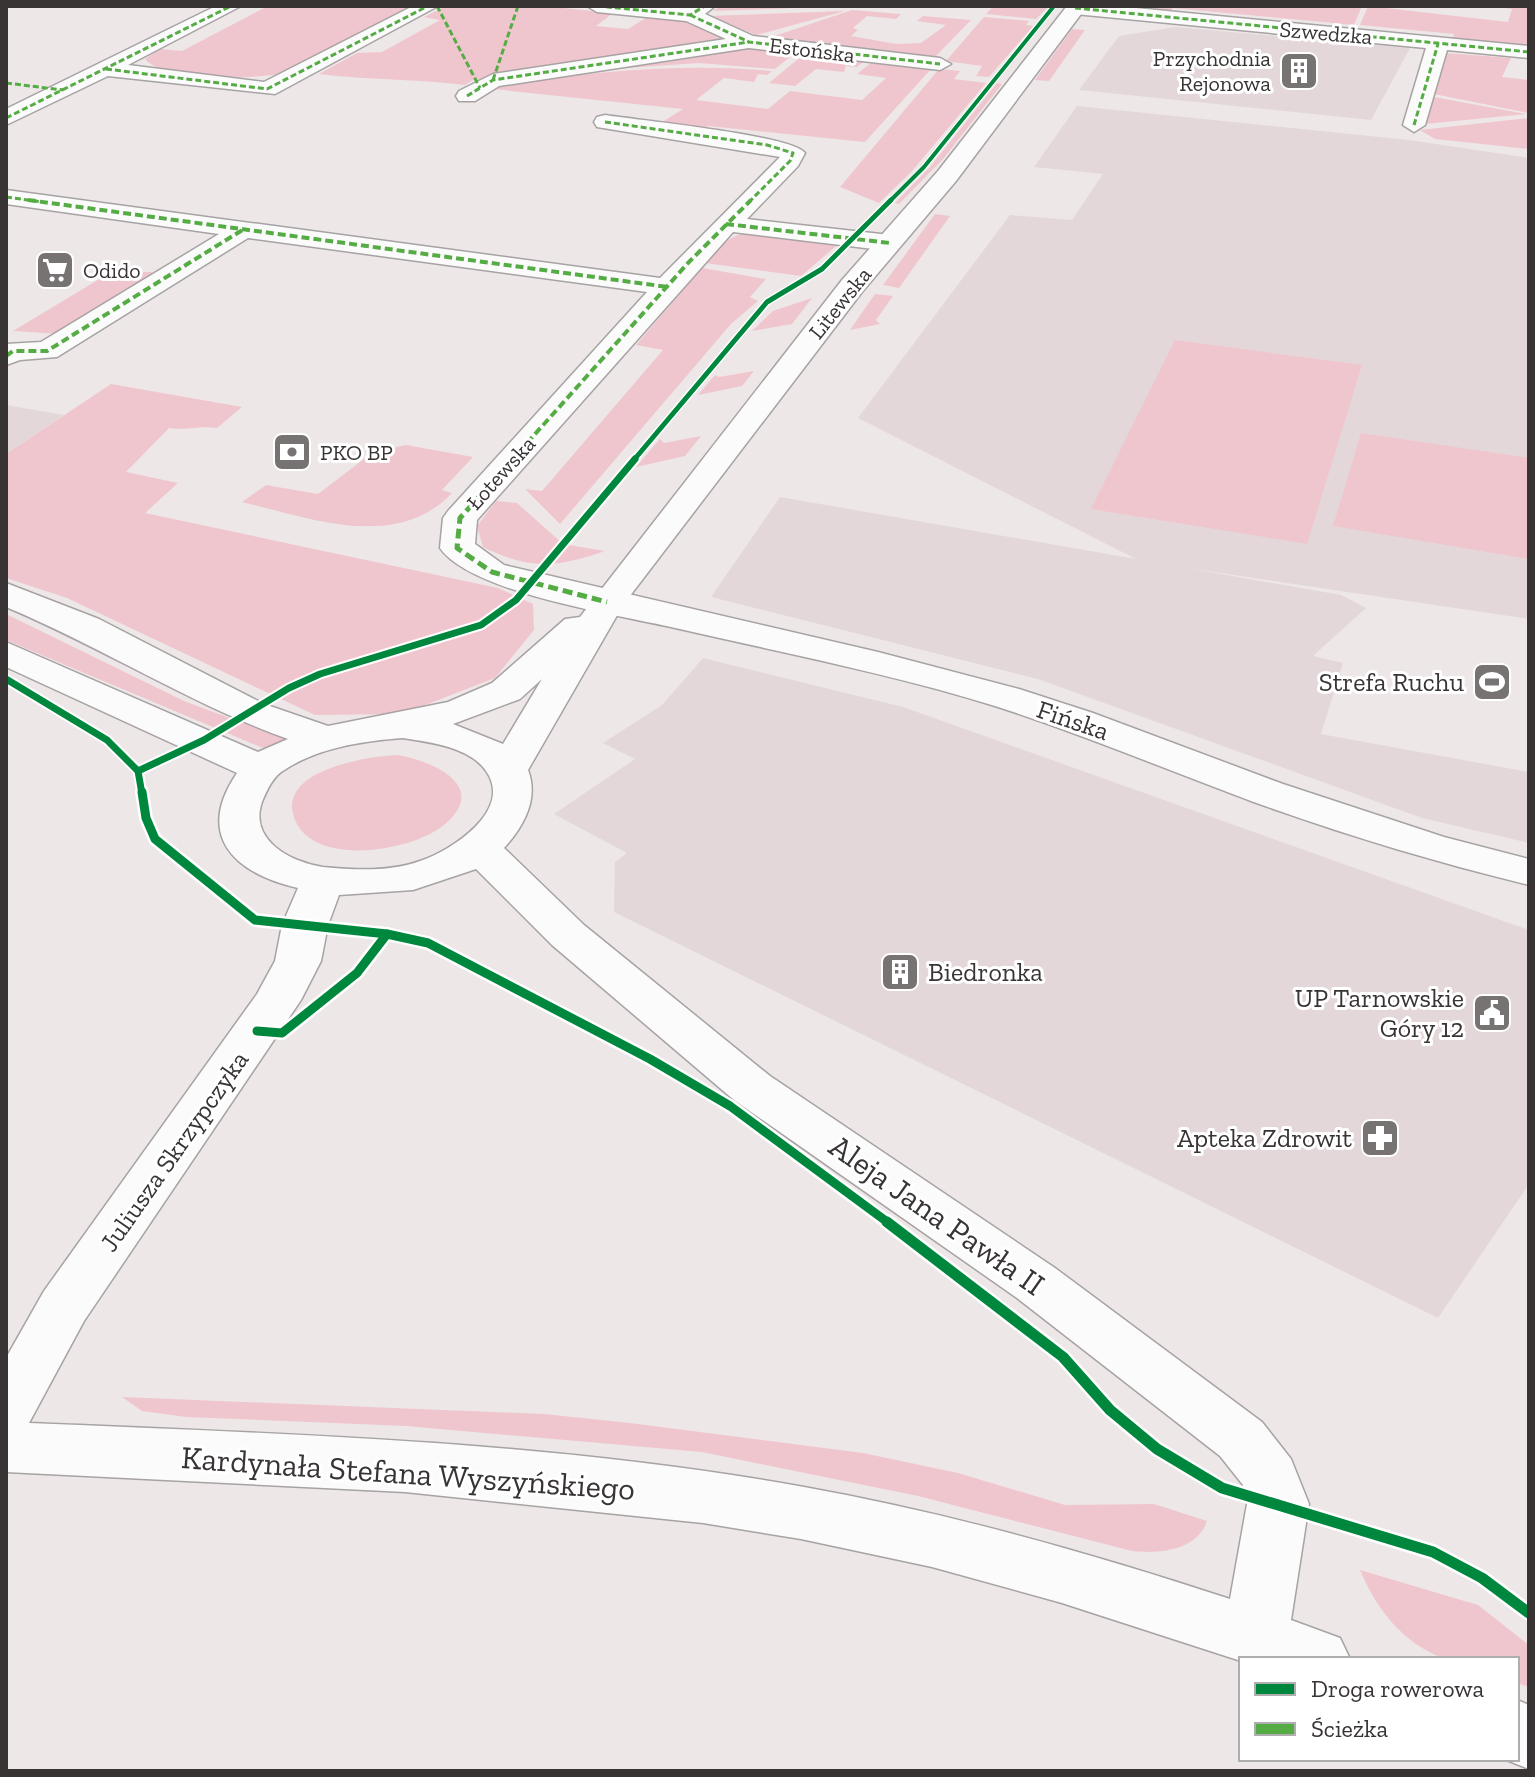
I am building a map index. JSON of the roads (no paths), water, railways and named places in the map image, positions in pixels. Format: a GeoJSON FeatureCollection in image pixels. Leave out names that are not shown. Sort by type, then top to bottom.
{"type":"FeatureCollection","features":[{"type":"Feature","properties":{"kind":"street"},"geometry":{"type":"LineString","coordinates":[[6,118],[231,6]]}},
{"type":"Feature","properties":{"kind":"street"},"geometry":{"type":"LineString","coordinates":[[106,69],[267,89],[428,6]]}},
{"type":"Feature","properties":{"kind":"street","name":"Estońska"},"geometry":{"type":"LineString","coordinates":[[597,6],[697,11],[749,42],[940,64]]}},
{"type":"Feature","properties":{"kind":"street","name":"Szwedzka"},"geometry":{"type":"LineString","coordinates":[[1076,7],[1529,52]]}},
{"type":"Feature","properties":{"kind":"street","name":"Litewska"},"geometry":{"type":"LineString","coordinates":[[507,770],[607,602],[852,286],[947,176],[1076,7]]}},
{"type":"Feature","properties":{"kind":"street"},"geometry":{"type":"LineString","coordinates":[[467,96],[493,80],[749,42]]}},
{"type":"Feature","properties":{"kind":"street"},"geometry":{"type":"LineString","coordinates":[[1414,125],[1438,44]]}},
{"type":"Feature","properties":{"kind":"street"},"geometry":{"type":"LineString","coordinates":[[6,83],[63,90]]}},
{"type":"Feature","properties":{"kind":"street","name":"Łotewska"},"geometry":{"type":"LineString","coordinates":[[605,122],[767,145],[793,153],[460,518],[457,548],[492,572],[607,602]]}},
{"type":"Feature","properties":{"kind":"street"},"geometry":{"type":"LineString","coordinates":[[6,197],[668,287]]}},
{"type":"Feature","properties":{"kind":"street"},"geometry":{"type":"LineString","coordinates":[[726,224],[890,243]]}},
{"type":"Feature","properties":{"kind":"street"},"geometry":{"type":"LineString","coordinates":[[6,356],[13,351],[47,351],[244,229]]}},
{"type":"Feature","properties":{"kind":"street"},"geometry":{"type":"LineString","coordinates":[[6,594],[86,627],[250,712],[322,737]]}},
{"type":"Feature","properties":{"kind":"street","name":"Litewska"},"geometry":{"type":"LineString","coordinates":[[403,726],[462,710],[506,691],[607,602]]}},
{"type":"Feature","properties":{"kind":"street","name":"Fińska"},"geometry":{"type":"LineString","coordinates":[[607,602],[823,650],[1005,697],[1079,721],[1268,793],[1429,846],[1529,872]]}},
{"type":"Feature","properties":{"kind":"street"},"geometry":{"type":"LineString","coordinates":[[6,653],[204,740],[261,769]]}},
{"type":"Feature","properties":{"kind":"street"},"geometry":{"type":"LineString","coordinates":[[403,726],[450,732],[487,749],[507,770],[513,795],[503,823],[479,848],[434,871],[378,883],[322,882],[283,871],[254,853],[239,830],[238,805],[261,769],[322,737],[353,729],[403,726]]}},
{"type":"Feature","properties":{"kind":"street","name":"Aleja Jana Pawła II"},"geometry":{"type":"LineString","coordinates":[[479,848],[568,935],[752,1088],[1036,1283],[1241,1439],[1266,1469],[1275,1486],[1278,1504],[1256,1637]]}},
{"type":"Feature","properties":{"kind":"street","name":"Juliusza Skrzypczyka"},"geometry":{"type":"LineString","coordinates":[[6,1411],[64,1306],[277,1000],[298,961],[305,925],[322,882]]}},
{"type":"Feature","properties":{"kind":"street","name":"Kardynała Stefana Wyszyńskiego"},"geometry":{"type":"LineString","coordinates":[[6,1447],[268,1458],[552,1478],[801,1513],[966,1547],[1311,1657]]}},
{"type":"Feature","properties":{"kind":"place","name":"Przychodnia Rejonowa"},"geometry":{"type":"Point","coordinates":[1299,71]}},
{"type":"Feature","properties":{"kind":"place","name":"Odido"},"geometry":{"type":"Point","coordinates":[55,270]}},
{"type":"Feature","properties":{"kind":"place","name":"PKO BP"},"geometry":{"type":"Point","coordinates":[292,452]}},
{"type":"Feature","properties":{"kind":"place","name":"Strefa Ruchu"},"geometry":{"type":"Point","coordinates":[1492,682]}},
{"type":"Feature","properties":{"kind":"place","name":"Biedronka"},"geometry":{"type":"Point","coordinates":[900,972]}},
{"type":"Feature","properties":{"kind":"place","name":"UP Tarnowskie Góry 12"},"geometry":{"type":"Point","coordinates":[1492,1013]}},
{"type":"Feature","properties":{"kind":"place","name":"Apteka Zdrowit"},"geometry":{"type":"Point","coordinates":[1380,1138]}}]}
